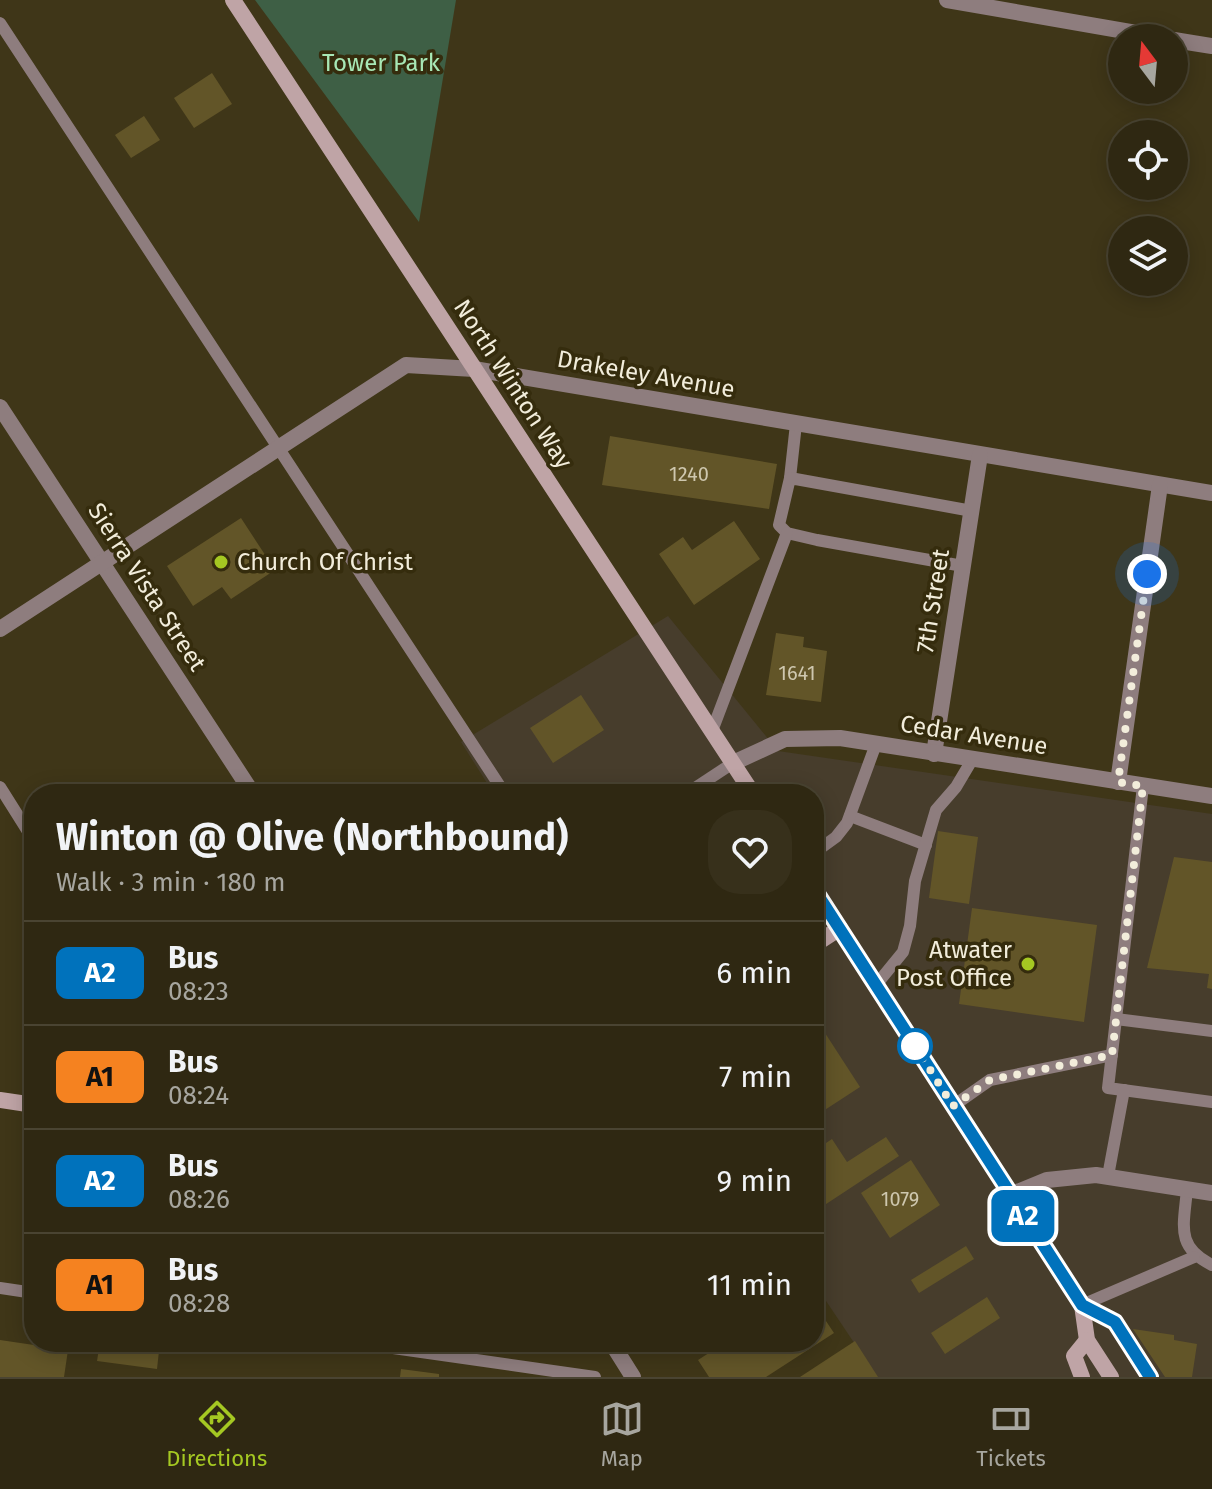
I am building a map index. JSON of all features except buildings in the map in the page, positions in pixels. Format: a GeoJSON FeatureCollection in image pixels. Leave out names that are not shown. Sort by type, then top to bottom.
{"type":"FeatureCollection","features":[{"type":"Feature","properties":{"kind":"main road","name":"North Winton Way"},"geometry":{"type":"LineString","coordinates":[[233,0],[747,784]]}},
{"type":"Feature","properties":{"kind":"main road"},"geometry":{"type":"LineString","coordinates":[[824,904],[1082,1305],[1087,1340],[1111,1377]]}},
{"type":"Feature","properties":{"kind":"main road"},"geometry":{"type":"LineString","coordinates":[[824,938],[840,928]]}},
{"type":"Feature","properties":{"kind":"main road"},"geometry":{"type":"LineString","coordinates":[[0,1100],[24,1104]]}},
{"type":"Feature","properties":{"kind":"main road"},"geometry":{"type":"LineString","coordinates":[[1082,1305],[1115,1322],[1150,1377]]}},
{"type":"Feature","properties":{"kind":"main road"},"geometry":{"type":"LineString","coordinates":[[1082,1377],[1074,1356],[1087,1340]]}},
{"type":"Feature","properties":{"kind":"street"},"geometry":{"type":"LineString","coordinates":[[947,0],[1108,28]]}},
{"type":"Feature","properties":{"kind":"street"},"geometry":{"type":"LineString","coordinates":[[1188,42],[1212,46]]}},
{"type":"Feature","properties":{"kind":"street","name":"Drakeley Avenue"},"geometry":{"type":"LineString","coordinates":[[0,629],[406,365],[474,369],[1212,493]]}},
{"type":"Feature","properties":{"kind":"street","name":"Sierra Vista Street"},"geometry":{"type":"LineString","coordinates":[[0,407],[246,784]]}},
{"type":"Feature","properties":{"kind":"street","name":"7th Street"},"geometry":{"type":"LineString","coordinates":[[934,754],[980,455]]}},
{"type":"Feature","properties":{"kind":"street"},"geometry":{"type":"LineString","coordinates":[[1118,782],[1160,485]]}},
{"type":"Feature","properties":{"kind":"street","name":"Cedar Avenue"},"geometry":{"type":"LineString","coordinates":[[733,763],[785,739],[840,738],[1212,796]]}},
{"type":"Feature","properties":{"kind":"street"},"geometry":{"type":"LineString","coordinates":[[1010,1195],[1047,1180],[1096,1175],[1212,1193]]}},
{"type":"Feature","properties":{"kind":"street"},"geometry":{"type":"LineString","coordinates":[[619,1352],[633,1377]]}},
{"type":"Feature","properties":{"kind":"lane"},"geometry":{"type":"LineString","coordinates":[[0,23],[498,784]]}},
{"type":"Feature","properties":{"kind":"lane"},"geometry":{"type":"LineString","coordinates":[[796,424],[790,478],[779,525],[787,533],[963,566]]}},
{"type":"Feature","properties":{"kind":"lane"},"geometry":{"type":"LineString","coordinates":[[790,478],[972,511]]}},
{"type":"Feature","properties":{"kind":"lane"},"geometry":{"type":"LineString","coordinates":[[712,731],[787,533]]}},
{"type":"Feature","properties":{"kind":"lane"},"geometry":{"type":"LineString","coordinates":[[824,846],[836,837],[850,816],[876,744]]}},
{"type":"Feature","properties":{"kind":"lane"},"geometry":{"type":"LineString","coordinates":[[876,985],[903,952],[910,926],[915,881],[936,810],[956,787],[972,760]]}},
{"type":"Feature","properties":{"kind":"lane"},"geometry":{"type":"LineString","coordinates":[[701,784],[733,763]]}},
{"type":"Feature","properties":{"kind":"lane"},"geometry":{"type":"LineString","coordinates":[[1143,786],[1108,1088],[1212,1102]]}},
{"type":"Feature","properties":{"kind":"lane"},"geometry":{"type":"LineString","coordinates":[[0,787],[24,825]]}},
{"type":"Feature","properties":{"kind":"lane"},"geometry":{"type":"LineString","coordinates":[[850,816],[926,845]]}},
{"type":"Feature","properties":{"kind":"lane"},"geometry":{"type":"LineString","coordinates":[[1116,1019],[1212,1031]]}},
{"type":"Feature","properties":{"kind":"lane"},"geometry":{"type":"LineString","coordinates":[[953,1106],[990,1080],[1112,1055]]}},
{"type":"Feature","properties":{"kind":"lane"},"geometry":{"type":"LineString","coordinates":[[1108,1176],[1124,1090]]}},
{"type":"Feature","properties":{"kind":"lane"},"geometry":{"type":"LineString","coordinates":[[1187,1189],[1183,1234],[1194,1257],[1212,1265]]}},
{"type":"Feature","properties":{"kind":"lane"},"geometry":{"type":"LineString","coordinates":[[1082,1305],[1194,1257]]}},
{"type":"Feature","properties":{"kind":"lane"},"geometry":{"type":"LineString","coordinates":[[0,1288],[24,1292]]}},
{"type":"Feature","properties":{"kind":"lane"},"geometry":{"type":"LineString","coordinates":[[421,1352],[595,1377]]}},
{"type":"Feature","properties":{"kind":"shaded area"},"geometry":{"type":"Polygon","coordinates":[[[668,616],[778,751],[1212,814],[1212,1377],[877,1377],[824,1298],[824,784],[488,784],[461,742],[668,616]]]}},
{"type":"Feature","properties":{"kind":"green space","name":"Tower Park"},"geometry":{"type":"Polygon","coordinates":[[[255,0],[456,0],[419,222],[255,0]]]}},
{"type":"Feature","properties":{"kind":"bus line","name":"A2"},"geometry":{"type":"LineString","coordinates":[[824,905],[1082,1305],[1115,1322],[1150,1377]]}},
{"type":"Feature","properties":{"kind":"place","name":"Church Of Christ"},"geometry":{"type":"Point","coordinates":[221,562]}},
{"type":"Feature","properties":{"kind":"place","name":"Atwater Post Office"},"geometry":{"type":"Point","coordinates":[1028,964]}},
{"type":"Feature","properties":{"kind":"route"},"geometry":{"type":"LineString","coordinates":[[915,1046],[953,1106],[990,1080],[1112,1055],[1143,786],[1118,782],[1147,574]]}}]}
